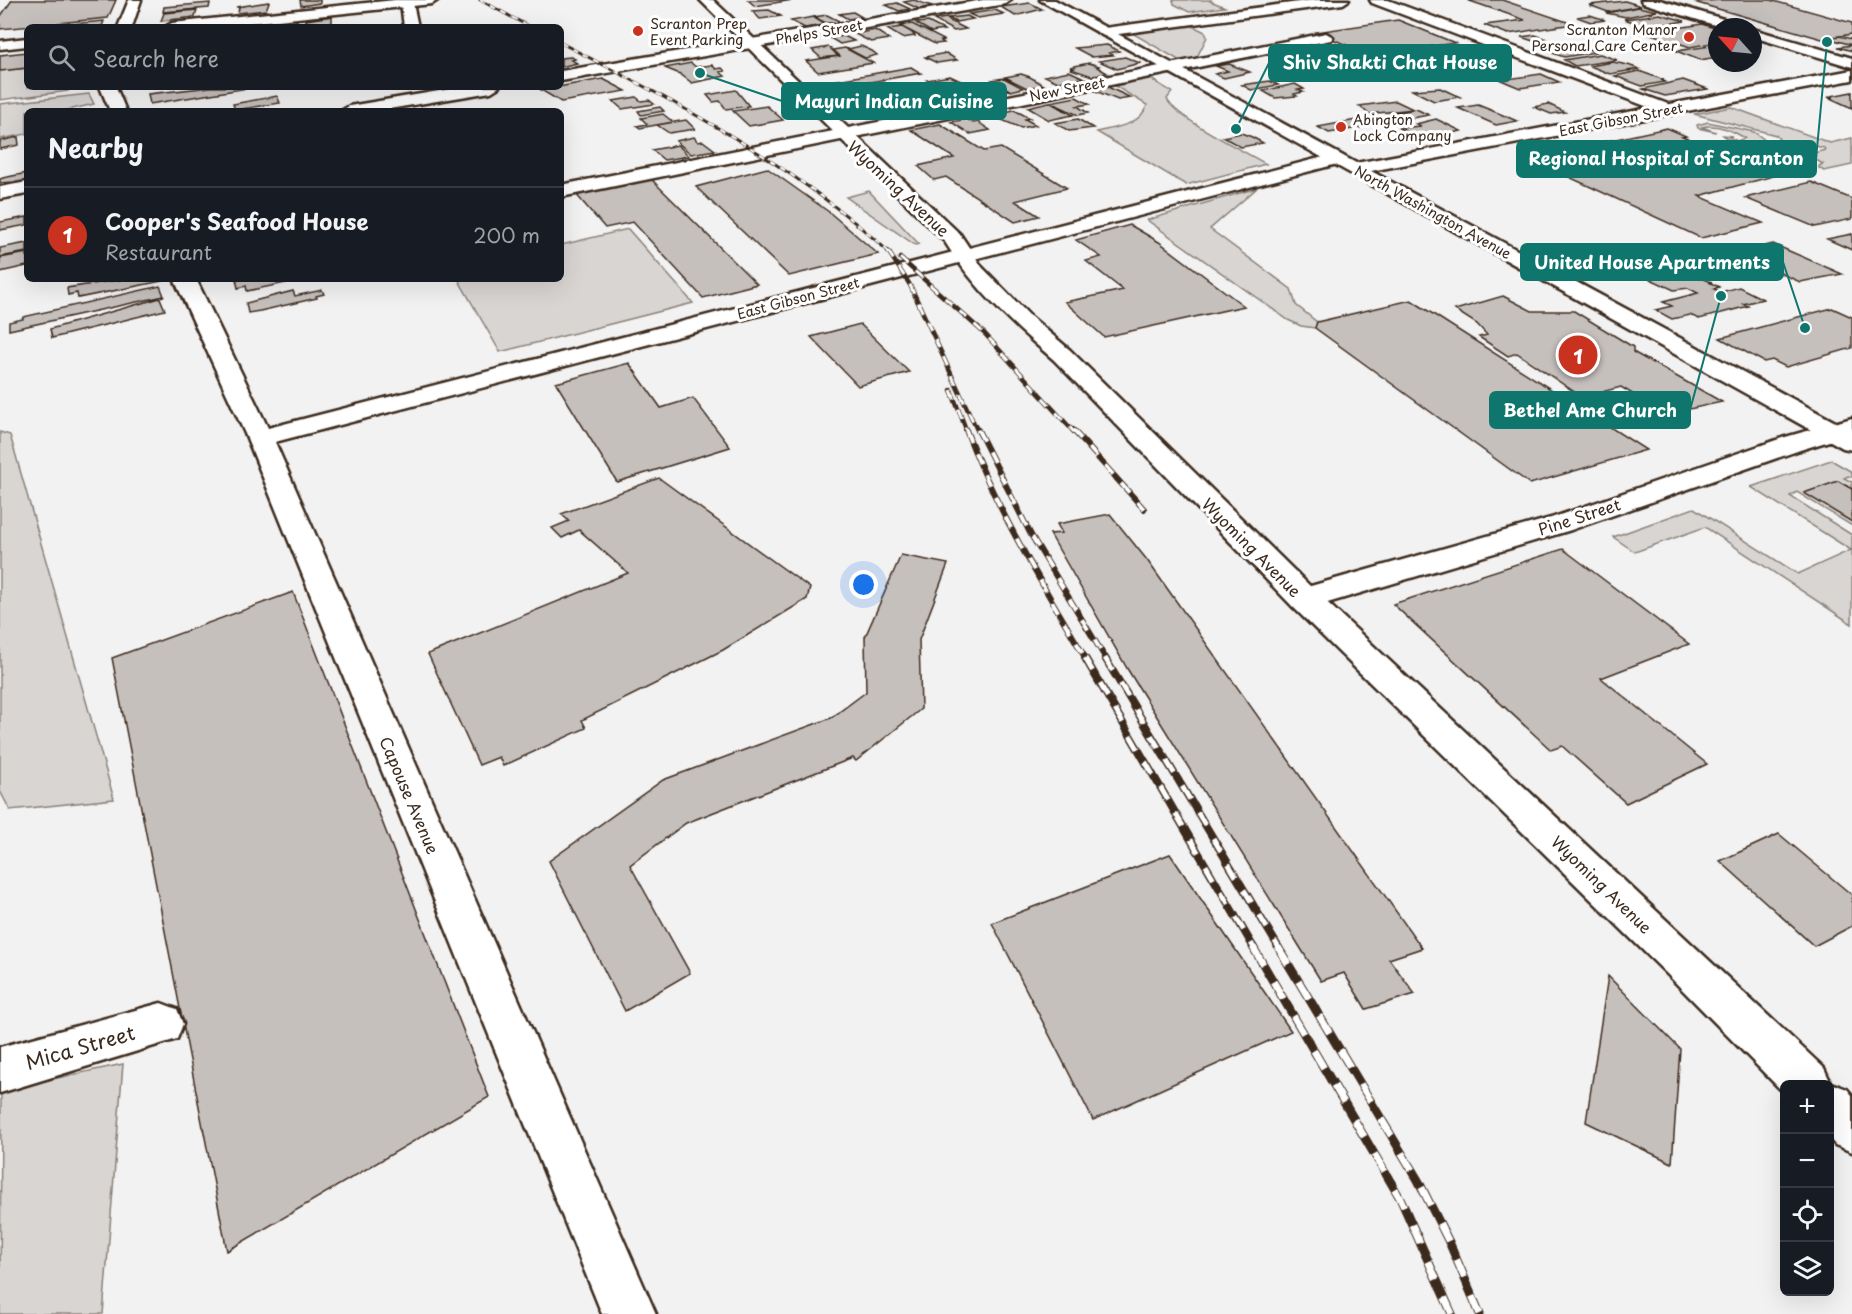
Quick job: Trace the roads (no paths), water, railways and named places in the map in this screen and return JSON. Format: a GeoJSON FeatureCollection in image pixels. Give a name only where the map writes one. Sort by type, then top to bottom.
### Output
{"type":"FeatureCollection","features":[{"type":"Feature","properties":{"kind":"street"},"geometry":{"type":"LineString","coordinates":[[126,24],[135,0]]}},
{"type":"Feature","properties":{"kind":"street"},"geometry":{"type":"LineString","coordinates":[[201,24],[432,0]]}},
{"type":"Feature","properties":{"kind":"street","name":"Wyoming Avenue"},"geometry":{"type":"LineString","coordinates":[[706,0],[843,135],[953,238],[974,271],[1022,321],[1062,355],[1304,599],[1681,959],[1804,1080]]}},
{"type":"Feature","properties":{"kind":"street","name":"Phelps Street"},"geometry":{"type":"LineString","coordinates":[[564,75],[1005,0]]}},
{"type":"Feature","properties":{"kind":"street","name":"North Washington Avenue"},"geometry":{"type":"LineString","coordinates":[[1046,0],[1344,164],[1846,433]]}},
{"type":"Feature","properties":{"kind":"street"},"geometry":{"type":"LineString","coordinates":[[1104,32],[1343,0]]}},
{"type":"Feature","properties":{"kind":"street"},"geometry":{"type":"LineString","coordinates":[[1376,0],[1670,110]]}},
{"type":"Feature","properties":{"kind":"street"},"geometry":{"type":"LineString","coordinates":[[1647,0],[1708,19]]}},
{"type":"Feature","properties":{"kind":"street"},"geometry":{"type":"LineString","coordinates":[[407,3],[410,24]]}},
{"type":"Feature","properties":{"kind":"street"},"geometry":{"type":"LineString","coordinates":[[1762,36],[1852,63]]}},
{"type":"Feature","properties":{"kind":"street","name":"New Street"},"geometry":{"type":"LineString","coordinates":[[564,190],[1326,38]]}},
{"type":"Feature","properties":{"kind":"street"},"geometry":{"type":"LineString","coordinates":[[0,45],[24,42]]}},
{"type":"Feature","properties":{"kind":"street","name":"East Gibson Street"},"geometry":{"type":"LineString","coordinates":[[260,438],[964,255],[1344,164],[1670,110],[1852,75]]}},
{"type":"Feature","properties":{"kind":"street"},"geometry":{"type":"LineString","coordinates":[[109,90],[117,108]]}},
{"type":"Feature","properties":{"kind":"street"},"geometry":{"type":"LineString","coordinates":[[367,108],[473,90]]}},
{"type":"Feature","properties":{"kind":"street"},"geometry":{"type":"LineString","coordinates":[[0,193],[24,189]]}},
{"type":"Feature","properties":{"kind":"street","name":"Capouse Avenue"},"geometry":{"type":"LineString","coordinates":[[186,282],[260,438],[629,1314]]}},
{"type":"Feature","properties":{"kind":"street","name":"Pine Street"},"geometry":{"type":"LineString","coordinates":[[1304,599],[1562,524],[1791,444],[1846,433]]}},
{"type":"Feature","properties":{"kind":"street","name":"Mica Street"},"geometry":{"type":"LineString","coordinates":[[0,1070],[161,1024]]}},
{"type":"Feature","properties":{"kind":"street"},"geometry":{"type":"LineString","coordinates":[[1834,1110],[1852,1128]]}},
{"type":"Feature","properties":{"kind":"railway"},"geometry":{"type":"LineString","coordinates":[[480,0],[524,24]]}},
{"type":"Feature","properties":{"kind":"railway"},"geometry":{"type":"LineString","coordinates":[[564,45],[691,112],[774,163],[852,220],[888,252]]}},
{"type":"Feature","properties":{"kind":"railway"},"geometry":{"type":"LineString","coordinates":[[888,252],[910,285],[978,432]]}},
{"type":"Feature","properties":{"kind":"railway"},"geometry":{"type":"LineString","coordinates":[[900,258],[985,334],[1074,432]]}},
{"type":"Feature","properties":{"kind":"railway"},"geometry":{"type":"LineString","coordinates":[[951,390],[967,432]]}},
{"type":"Feature","properties":{"kind":"railway"},"geometry":{"type":"LineString","coordinates":[[966,430],[1006,518],[1086,659]]}},
{"type":"Feature","properties":{"kind":"railway"},"geometry":{"type":"LineString","coordinates":[[978,430],[1031,535],[1106,659]]}},
{"type":"Feature","properties":{"kind":"railway"},"geometry":{"type":"LineString","coordinates":[[1073,430],[1144,509]]}},
{"type":"Feature","properties":{"kind":"railway"},"geometry":{"type":"LineString","coordinates":[[1085,658],[1254,948]]}},
{"type":"Feature","properties":{"kind":"railway"},"geometry":{"type":"LineString","coordinates":[[1105,658],[1279,948]]}},
{"type":"Feature","properties":{"kind":"railway"},"geometry":{"type":"LineString","coordinates":[[1253,947],[1400,1198],[1452,1314]]}},
{"type":"Feature","properties":{"kind":"railway"},"geometry":{"type":"LineString","coordinates":[[1278,947],[1418,1180],[1450,1244],[1480,1314]]}},
{"type":"Feature","properties":{"kind":"place","name":"Scranton Prep Event Parking"},"geometry":{"type":"Point","coordinates":[638,31]}},
{"type":"Feature","properties":{"kind":"place","name":"Scranton Manor Personal Care Center"},"geometry":{"type":"Point","coordinates":[1689,37]}},
{"type":"Feature","properties":{"kind":"place","name":"Regional Hospital of Scranton"},"geometry":{"type":"Point","coordinates":[1827,42]}},
{"type":"Feature","properties":{"kind":"place","name":"Mayuri Indian Cuisine"},"geometry":{"type":"Point","coordinates":[700,73]}},
{"type":"Feature","properties":{"kind":"place","name":"Abington Lock Company"},"geometry":{"type":"Point","coordinates":[1341,127]}},
{"type":"Feature","properties":{"kind":"place","name":"Shiv Shakti Chat House"},"geometry":{"type":"Point","coordinates":[1236,129]}},
{"type":"Feature","properties":{"kind":"place","name":"Bethel Ame Church"},"geometry":{"type":"Point","coordinates":[1721,296]}},
{"type":"Feature","properties":{"kind":"place","name":"United House Apartments"},"geometry":{"type":"Point","coordinates":[1805,328]}},
{"type":"Feature","properties":{"kind":"place","name":"Cooper's Seafood House"},"geometry":{"type":"Point","coordinates":[1578,355]}}]}
